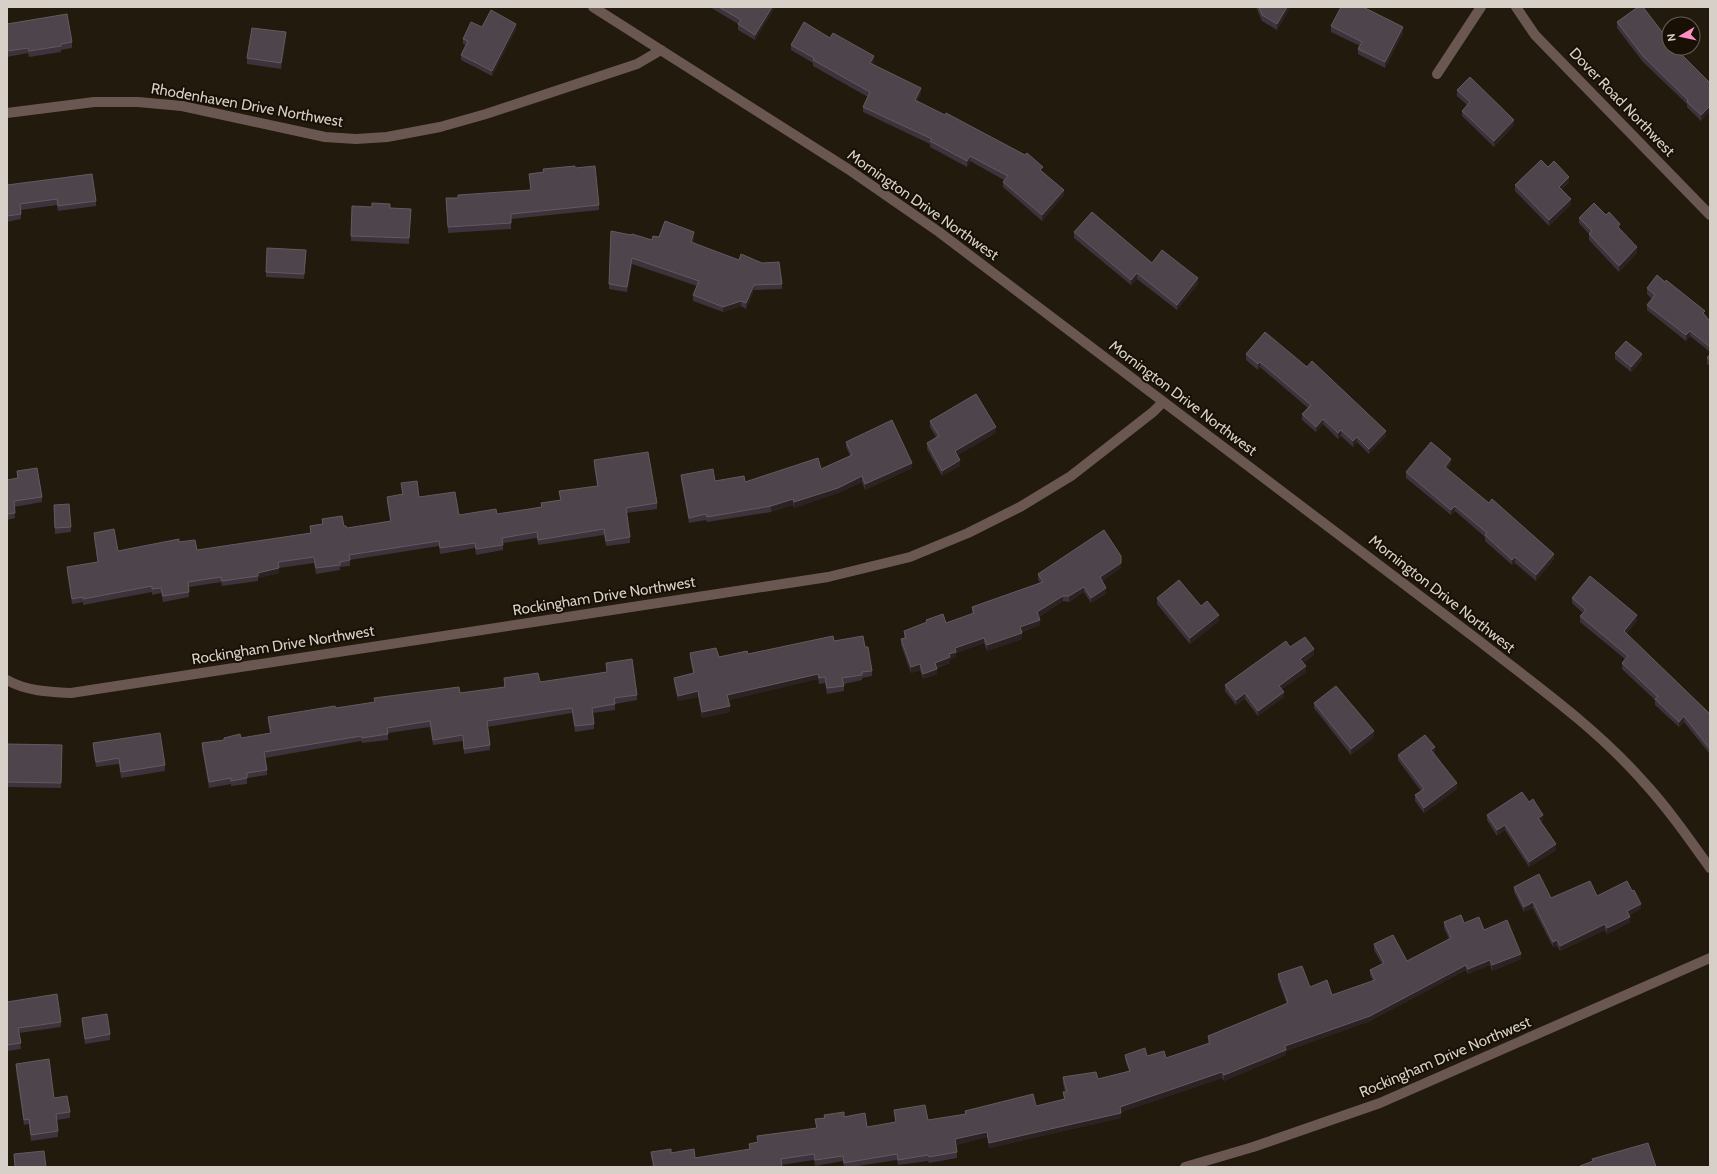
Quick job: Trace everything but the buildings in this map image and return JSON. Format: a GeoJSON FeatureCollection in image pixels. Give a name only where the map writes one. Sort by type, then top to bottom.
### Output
{"type":"FeatureCollection","features":[{"type":"Feature","properties":{"kind":"street","name":"Mornington Drive Northwest"},"geometry":{"type":"LineString","coordinates":[[593,7],[848,169],[939,232],[1316,516],[1560,704],[1593,731],[1641,778],[1678,822],[1710,868]]}},
{"type":"Feature","properties":{"kind":"street"},"geometry":{"type":"LineString","coordinates":[[1437,74],[1481,7]]}},
{"type":"Feature","properties":{"kind":"street","name":"Dover Road Northwest"},"geometry":{"type":"LineString","coordinates":[[1516,7],[1535,35],[1710,215]]}},
{"type":"Feature","properties":{"kind":"street","name":"Rhodenhaven Drive Northwest"},"geometry":{"type":"LineString","coordinates":[[7,114],[94,102],[138,102],[182,106],[325,137],[356,139],[387,137],[440,127],[486,114],[637,64],[660,50]]}},
{"type":"Feature","properties":{"kind":"street","name":"Rockingham Drive Northwest"},"geometry":{"type":"LineString","coordinates":[[7,680],[16,685],[48,692],[71,693],[828,577],[910,557],[968,533],[1020,508],[1071,476],[1153,412],[1163,402]]}},
{"type":"Feature","properties":{"kind":"street","name":"Rockingham Drive Northwest"},"geometry":{"type":"LineString","coordinates":[[1185,1167],[1254,1147],[1380,1103],[1710,958]]}}]}
